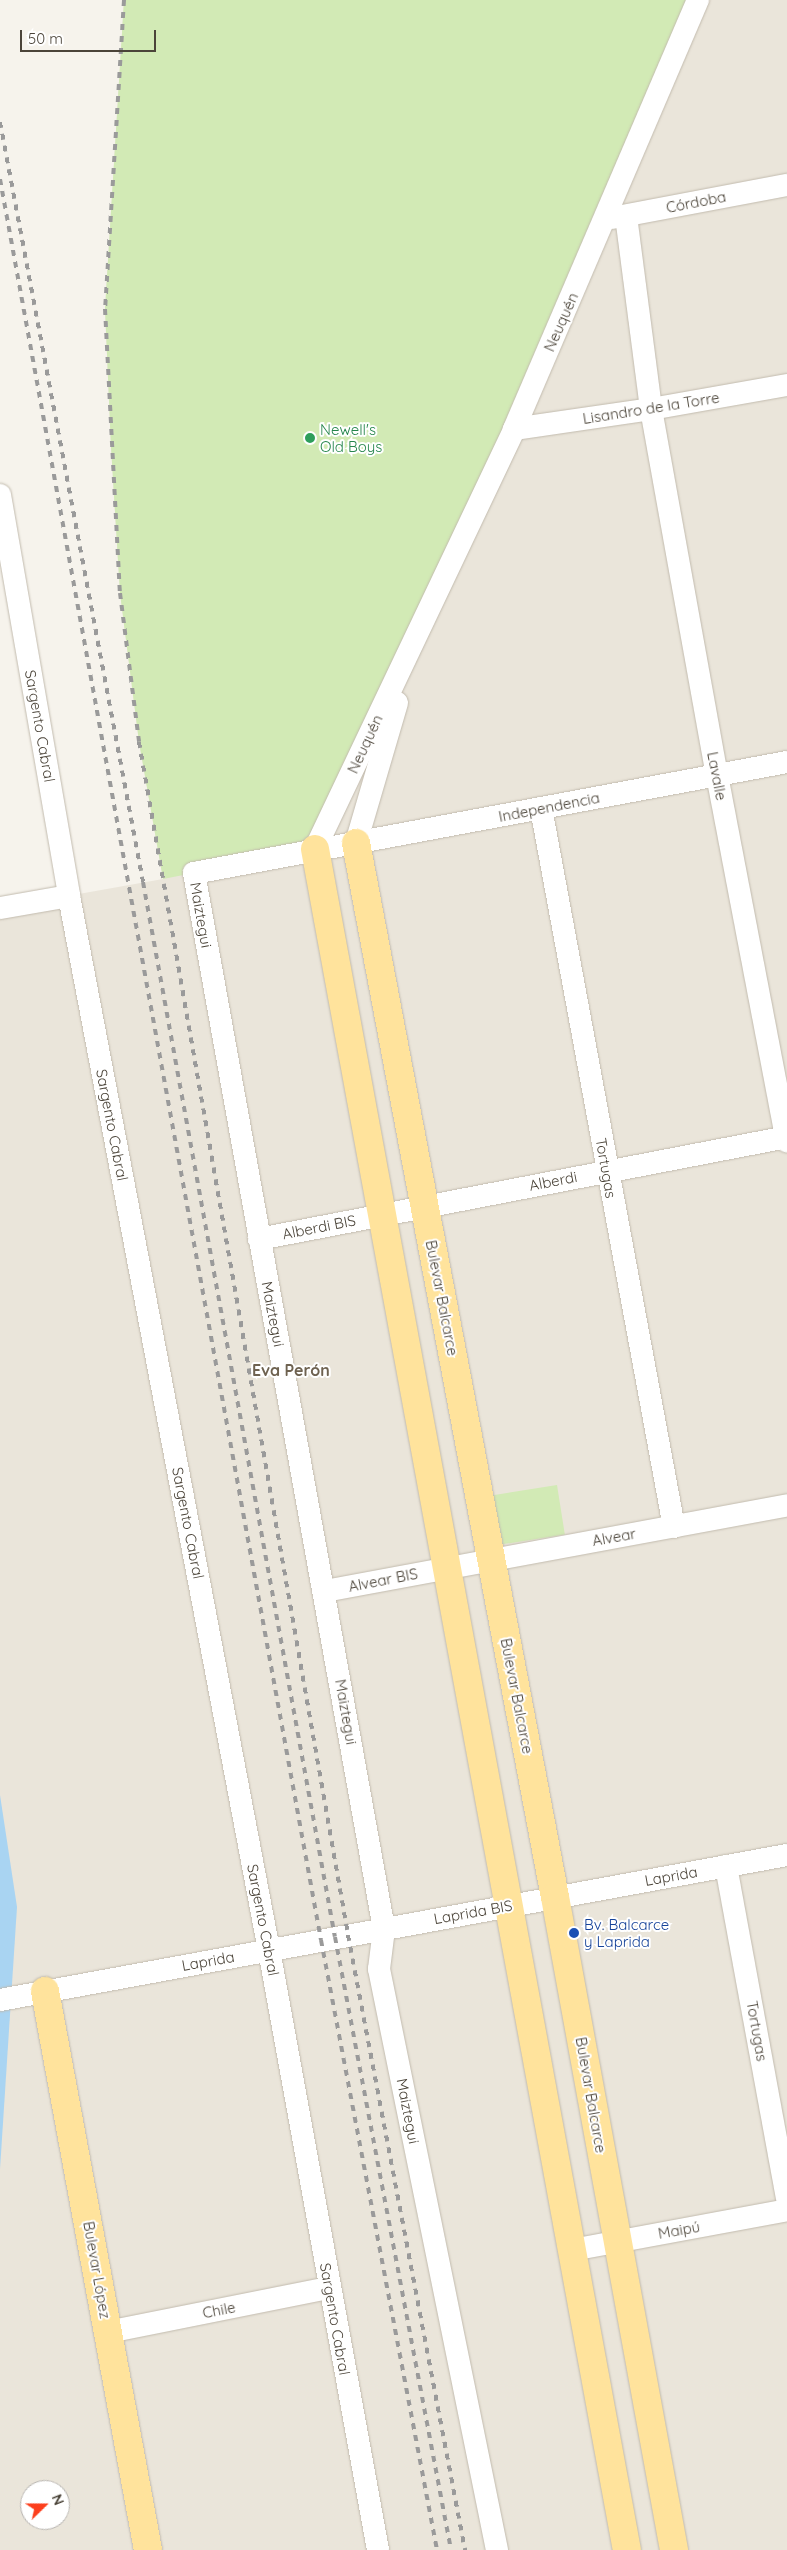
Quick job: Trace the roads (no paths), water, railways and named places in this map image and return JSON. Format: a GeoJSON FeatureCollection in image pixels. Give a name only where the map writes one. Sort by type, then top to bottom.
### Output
{"type":"FeatureCollection","features":[{"type":"Feature","properties":{"kind":"main road","name":"Bulevar Balcarce"},"geometry":{"type":"LineString","coordinates":[[356,843],[555,1898],[674,2550]]}},
{"type":"Feature","properties":{"kind":"main road"},"geometry":{"type":"LineString","coordinates":[[313,850],[444,1569],[509,1906],[627,2550]]}},
{"type":"Feature","properties":{"kind":"main road","name":"Bulevar López"},"geometry":{"type":"LineString","coordinates":[[34,1993],[108,2332],[148,2550]]}},
{"type":"Feature","properties":{"kind":"street","name":"Neuquén"},"geometry":{"type":"LineString","coordinates":[[313,850],[616,218],[698,0]]}},
{"type":"Feature","properties":{"kind":"street","name":"Córdoba"},"geometry":{"type":"LineString","coordinates":[[616,218],[787,185]]}},
{"type":"Feature","properties":{"kind":"street","name":"Lavalle"},"geometry":{"type":"LineString","coordinates":[[616,218],[717,775],[787,1138]]}},
{"type":"Feature","properties":{"kind":"street","name":"Lisandro de la Torre"},"geometry":{"type":"LineString","coordinates":[[514,429],[651,409],[787,385]]}},
{"type":"Feature","properties":{"kind":"street","name":"Sargento Cabral"},"geometry":{"type":"LineString","coordinates":[[0,495],[69,896],[269,1950],[378,2550]]}},
{"type":"Feature","properties":{"kind":"street","name":"Neuquén"},"geometry":{"type":"LineString","coordinates":[[356,843],[415,639]]}},
{"type":"Feature","properties":{"kind":"street","name":"Independencia"},"geometry":{"type":"LineString","coordinates":[[194,873],[787,762]]}},
{"type":"Feature","properties":{"kind":"street","name":"Tortugas"},"geometry":{"type":"LineString","coordinates":[[541,808],[606,1170],[674,1526]]}},
{"type":"Feature","properties":{"kind":"street","name":"Maiztegui"},"geometry":{"type":"LineString","coordinates":[[194,873],[259,1239],[388,1928],[379,1969],[497,2550]]}},
{"type":"Feature","properties":{"kind":"street"},"geometry":{"type":"LineString","coordinates":[[0,908],[69,896]]}},
{"type":"Feature","properties":{"kind":"street","name":"Alberdi"},"geometry":{"type":"LineString","coordinates":[[380,1215],[606,1170],[787,1138]]}},
{"type":"Feature","properties":{"kind":"street","name":"Alberdi BIS"},"geometry":{"type":"LineString","coordinates":[[259,1239],[380,1215]]}},
{"type":"Feature","properties":{"kind":"street","name":"Alvear"},"geometry":{"type":"LineString","coordinates":[[444,1569],[787,1505]]}},
{"type":"Feature","properties":{"kind":"street","name":"Alvear BIS"},"geometry":{"type":"LineString","coordinates":[[325,1591],[444,1569]]}},
{"type":"Feature","properties":{"kind":"street","name":"Laprida"},"geometry":{"type":"LineString","coordinates":[[555,1898],[787,1855]]}},
{"type":"Feature","properties":{"kind":"street","name":"Tortugas"},"geometry":{"type":"LineString","coordinates":[[726,1866],[787,2197]]}},
{"type":"Feature","properties":{"kind":"street","name":"Laprida BIS"},"geometry":{"type":"LineString","coordinates":[[388,1928],[555,1898]]}},
{"type":"Feature","properties":{"kind":"street","name":"Laprida"},"geometry":{"type":"LineString","coordinates":[[0,2000],[388,1928]]}},
{"type":"Feature","properties":{"kind":"street","name":"Maipú"},"geometry":{"type":"LineString","coordinates":[[572,2250],[787,2210]]}},
{"type":"Feature","properties":{"kind":"street","name":"Chile"},"geometry":{"type":"LineString","coordinates":[[108,2332],[329,2288]]}},
{"type":"Feature","properties":{"kind":"water"},"geometry":{"type":"Polygon","coordinates":[[[0,1795],[17,1907],[0,2169],[0,1795]]]}},
{"type":"Feature","properties":{"kind":"railway"},"geometry":{"type":"LineString","coordinates":[[124,0],[105,309],[120,593],[139,742],[348,1935],[465,2550]]}},
{"type":"Feature","properties":{"kind":"railway"},"geometry":{"type":"LineString","coordinates":[[0,122],[143,882],[335,1937],[451,2550]]}},
{"type":"Feature","properties":{"kind":"railway"},"geometry":{"type":"LineString","coordinates":[[0,179],[321,1940],[437,2550]]}},
{"type":"Feature","properties":{"kind":"place","name":"Newell's Old Boys"},"geometry":{"type":"Point","coordinates":[310,438]}},
{"type":"Feature","properties":{"kind":"place","name":"Bv. Balcarce y Laprida"},"geometry":{"type":"Point","coordinates":[574,1933]}},
{"type":"Feature","properties":{"kind":"district","name":"Eva Perón"},"geometry":{"type":"Point","coordinates":[291,1370]}}]}
